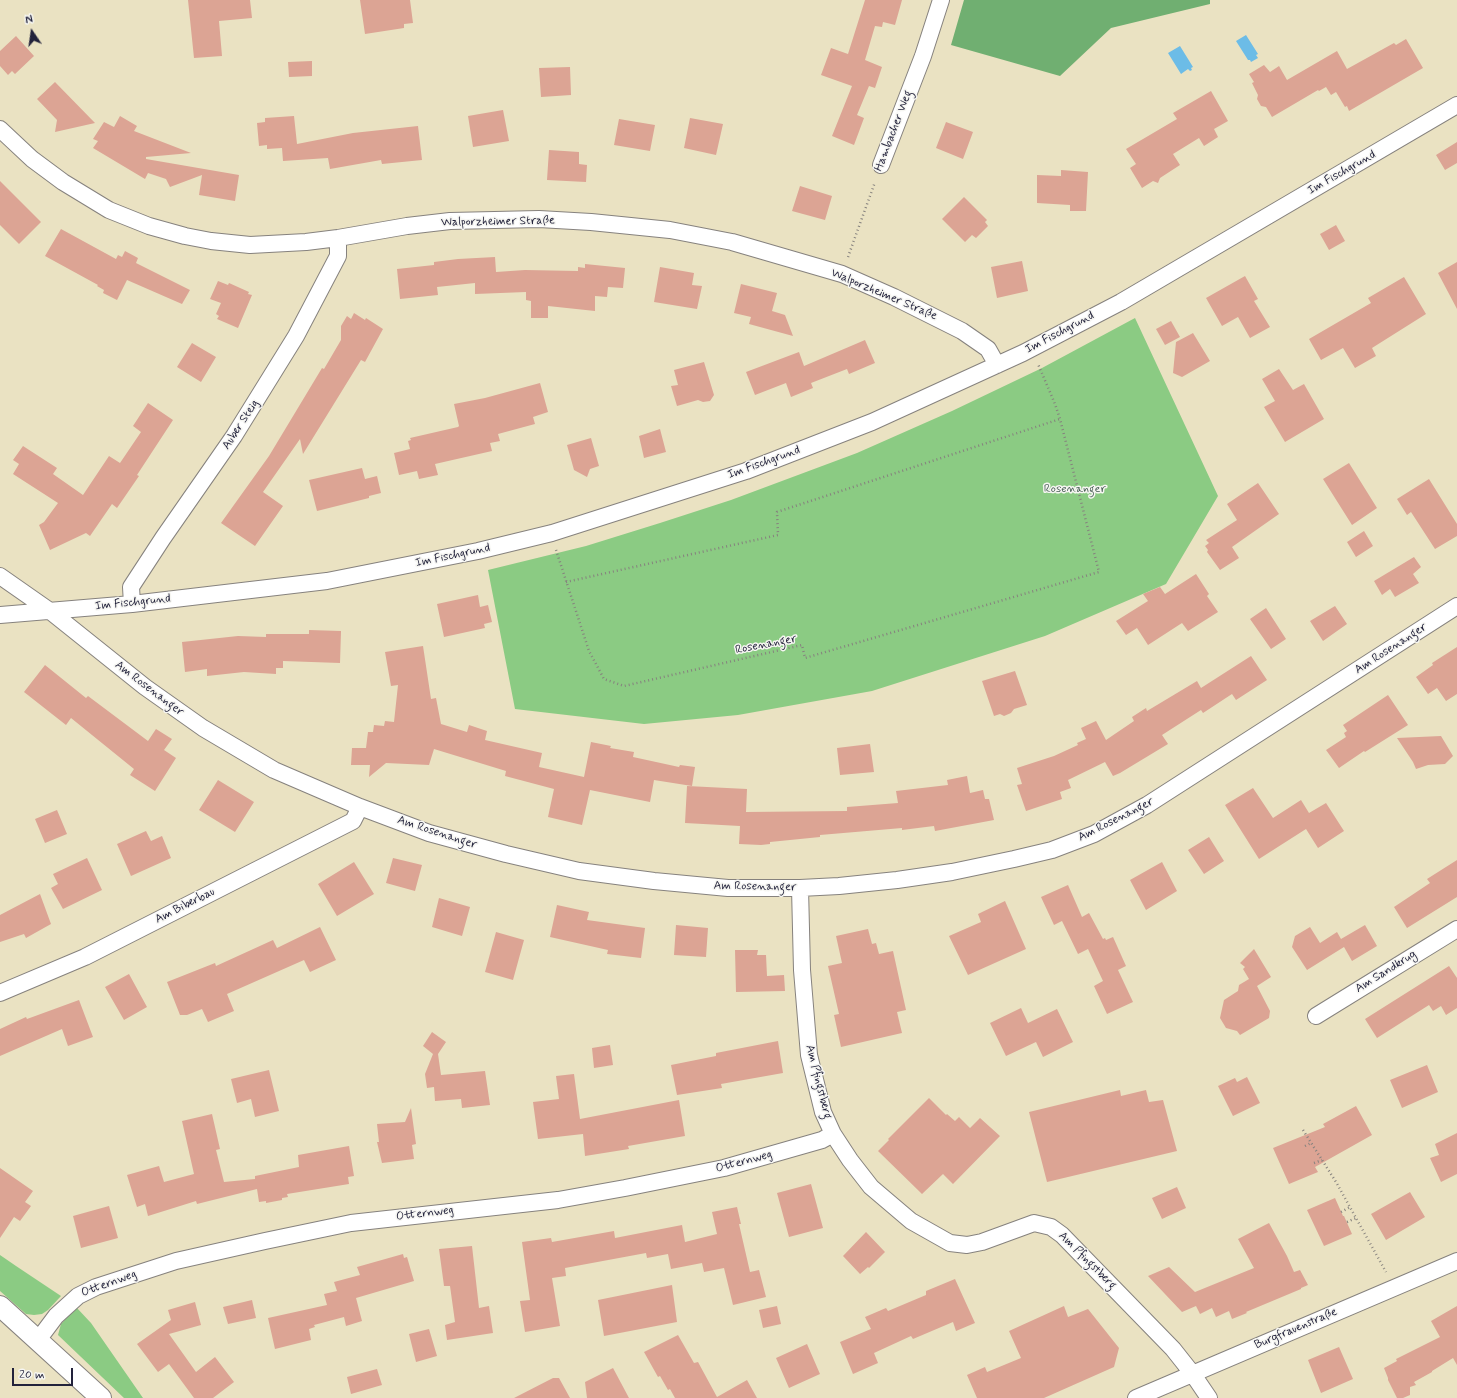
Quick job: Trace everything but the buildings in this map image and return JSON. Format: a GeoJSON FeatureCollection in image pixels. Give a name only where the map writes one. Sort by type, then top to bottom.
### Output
{"type":"FeatureCollection","features":[{"type":"Feature","properties":{"kind":"street","name":"Hambacher Weg"},"geometry":{"type":"LineString","coordinates":[[881,165],[923,56],[941,0]]}},
{"type":"Feature","properties":{"kind":"street","name":"Im Fischgrund"},"geometry":{"type":"LineString","coordinates":[[0,615],[132,604],[327,581],[478,551],[552,533],[746,471],[872,422],[1023,353],[1121,302],[1457,105]]}},
{"type":"Feature","properties":{"kind":"street","name":"Walporzheimer Straße"},"geometry":{"type":"LineString","coordinates":[[0,129],[32,160],[63,182],[110,210],[149,226],[185,236],[211,241],[250,245],[306,242],[407,226],[450,221],[539,220],[592,222],[670,230],[732,242],[842,274],[962,330],[988,349],[997,365]]}},
{"type":"Feature","properties":{"kind":"street","name":"Auber Steig"},"geometry":{"type":"LineString","coordinates":[[132,604],[131,587],[234,436],[296,336],[338,256],[338,238]]}},
{"type":"Feature","properties":{"kind":"street","name":"Am Rosenanger"},"geometry":{"type":"LineString","coordinates":[[0,576],[50,611],[145,687],[203,728],[274,770],[360,807],[429,833],[506,854],[579,871],[654,881],[728,888],[800,888],[853,885],[952,872],[1052,850],[1094,834],[1147,805],[1457,606]]}},
{"type":"Feature","properties":{"kind":"street","name":"Am Biberbau"},"geometry":{"type":"LineString","coordinates":[[0,994],[85,957],[353,821],[360,807]]}},
{"type":"Feature","properties":{"kind":"street","name":"Am Pfingstberg"},"geometry":{"type":"LineString","coordinates":[[800,888],[802,970],[809,1055],[823,1112],[833,1134],[850,1160],[871,1187],[911,1221],[950,1243],[967,1245],[982,1242],[1034,1223],[1051,1227],[1062,1235],[1173,1349],[1209,1398]]}},
{"type":"Feature","properties":{"kind":"street","name":"Am Sandkrug"},"geometry":{"type":"LineString","coordinates":[[1316,1016],[1457,929]]}},
{"type":"Feature","properties":{"kind":"street","name":"Otternweg"},"geometry":{"type":"LineString","coordinates":[[38,1340],[56,1316],[78,1296],[96,1287],[176,1261],[351,1223],[558,1200],[626,1188],[724,1168],[822,1140],[833,1134]]}},
{"type":"Feature","properties":{"kind":"street","name":"Burgfrauenstraße"},"geometry":{"type":"LineString","coordinates":[[1136,1398],[1457,1261]]}},
{"type":"Feature","properties":{"kind":"street"},"geometry":{"type":"LineString","coordinates":[[0,1306],[101,1398]]}},
{"type":"Feature","properties":{"kind":"path","name":"Hambacher Weg"},"geometry":{"type":"LineString","coordinates":[[846,261],[881,165]]}},
{"type":"Feature","properties":{"kind":"path","name":"Rosenanger"},"geometry":{"type":"LineString","coordinates":[[556,549],[589,651],[604,679],[624,686],[802,645],[805,658],[1099,572],[1060,419],[1038,364]]}},
{"type":"Feature","properties":{"kind":"path"},"geometry":{"type":"LineString","coordinates":[[566,582],[778,535],[777,512],[1060,419]]}},
{"type":"Feature","properties":{"kind":"path"},"geometry":{"type":"LineString","coordinates":[[1303,1130],[1350,1207],[1386,1271]]}},
{"type":"Feature","properties":{"kind":"path"},"geometry":{"type":"LineString","coordinates":[[1305,1146],[1311,1143]]}},
{"type":"Feature","properties":{"kind":"path"},"geometry":{"type":"LineString","coordinates":[[1314,1163],[1322,1160]]}},
{"type":"Feature","properties":{"kind":"path"},"geometry":{"type":"LineString","coordinates":[[1341,1212],[1350,1207]]}},
{"type":"Feature","properties":{"kind":"path"},"geometry":{"type":"LineString","coordinates":[[1347,1222],[1356,1218]]}},
{"type":"Feature","properties":{"kind":"green space"},"geometry":{"type":"Polygon","coordinates":[[[964,0],[1210,0],[1210,4],[1111,28],[1060,76],[951,45],[964,0]]]}},
{"type":"Feature","properties":{"kind":"green space","name":"Rosenanger"},"geometry":{"type":"Polygon","coordinates":[[[1135,318],[1218,496],[1166,584],[1045,636],[872,691],[738,715],[644,724],[515,709],[488,570],[586,546],[660,523],[731,500],[857,453],[952,411],[1042,368],[1135,318]]]}},
{"type":"Feature","properties":{"kind":"green space"},"geometry":{"type":"Polygon","coordinates":[[[0,1255],[61,1296],[48,1310],[42,1314],[26,1314],[0,1291],[0,1255]]]}},
{"type":"Feature","properties":{"kind":"green space"},"geometry":{"type":"Polygon","coordinates":[[[76,1307],[91,1323],[143,1398],[124,1398],[58,1335],[61,1324],[76,1307]]]}},
{"type":"Feature","properties":{"kind":"water"},"geometry":{"type":"Polygon","coordinates":[[[1246,35],[1258,54],[1256,55],[1258,58],[1251,62],[1248,60],[1236,41],[1246,35]]]}},
{"type":"Feature","properties":{"kind":"water"},"geometry":{"type":"Polygon","coordinates":[[[1180,46],[1193,67],[1191,68],[1192,70],[1190,71],[1188,69],[1181,74],[1168,53],[1180,46]]]}}]}
